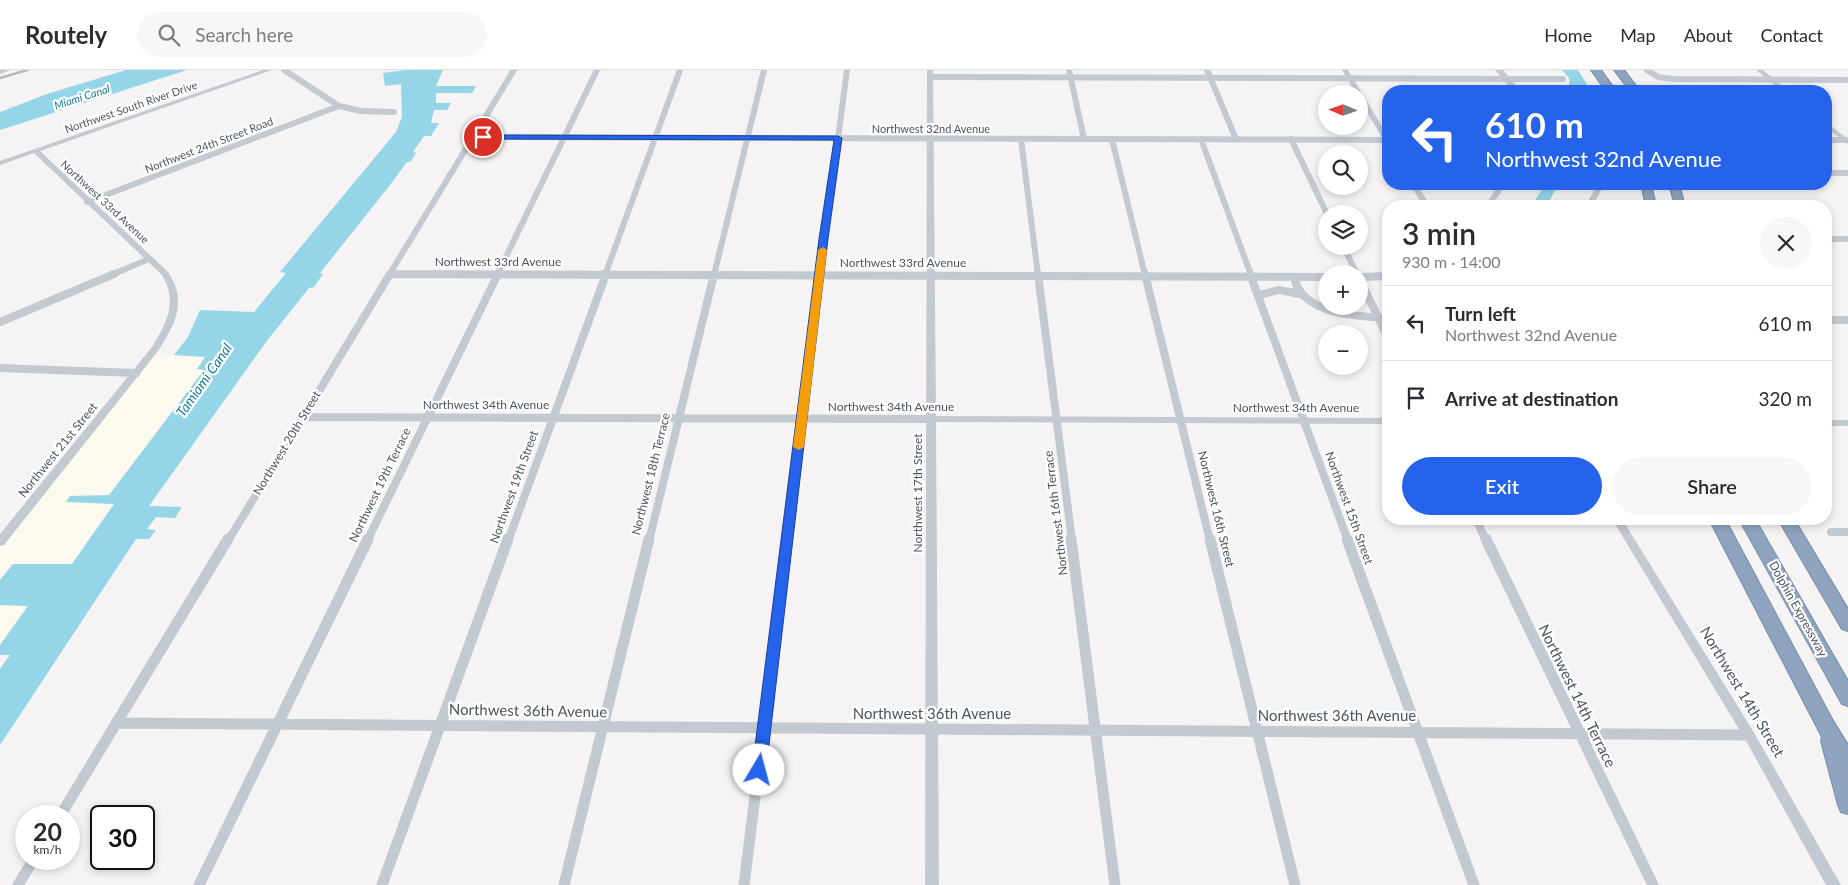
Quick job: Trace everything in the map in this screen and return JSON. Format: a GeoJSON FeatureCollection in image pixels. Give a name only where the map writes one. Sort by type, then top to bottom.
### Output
{"type":"FeatureCollection","features":[{"type":"Feature","properties":{"kind":"highway"},"geometry":{"type":"LineString","coordinates":[[1596,70],[1607,85]]}},
{"type":"Feature","properties":{"kind":"highway"},"geometry":{"type":"LineString","coordinates":[[1619,70],[1630,85]]}},
{"type":"Feature","properties":{"kind":"highway"},"geometry":{"type":"LineString","coordinates":[[1720,525],[1826,725],[1848,762]]}},
{"type":"Feature","properties":{"kind":"highway","name":"Dolphin Expressway"},"geometry":{"type":"LineString","coordinates":[[1750,525],[1848,698]]}},
{"type":"Feature","properties":{"kind":"highway"},"geometry":{"type":"LineString","coordinates":[[1790,525],[1848,624]]}},
{"type":"Feature","properties":{"kind":"highway"},"geometry":{"type":"LineString","coordinates":[[1824,584],[1848,615]]}},
{"type":"Feature","properties":{"kind":"highway"},"geometry":{"type":"LineString","coordinates":[[1826,725],[1848,805]]}},
{"type":"Feature","properties":{"kind":"main road"},"geometry":{"type":"LineString","coordinates":[[0,72],[7,70]]}},
{"type":"Feature","properties":{"kind":"street","name":"Northwest South River Drive"},"geometry":{"type":"LineString","coordinates":[[0,163],[269,70]]}},
{"type":"Feature","properties":{"kind":"street"},"geometry":{"type":"LineString","coordinates":[[284,70],[339,106],[360,111],[394,112]]}},
{"type":"Feature","properties":{"kind":"street","name":"Northwest 20th Street"},"geometry":{"type":"LineString","coordinates":[[67,805],[514,70]]}},
{"type":"Feature","properties":{"kind":"street","name":"Northwest 19th Terrace"},"geometry":{"type":"LineString","coordinates":[[199,885],[597,70]]}},
{"type":"Feature","properties":{"kind":"street","name":"Northwest 19th Street"},"geometry":{"type":"LineString","coordinates":[[382,885],[680,70]]}},
{"type":"Feature","properties":{"kind":"street","name":"Northwest 18th Terrace"},"geometry":{"type":"LineString","coordinates":[[564,885],[764,70]]}},
{"type":"Feature","properties":{"kind":"street"},"geometry":{"type":"LineString","coordinates":[[744,885],[847,70]]}},
{"type":"Feature","properties":{"kind":"street"},"geometry":{"type":"LineString","coordinates":[[1069,70],[1084,139]]}},
{"type":"Feature","properties":{"kind":"street"},"geometry":{"type":"LineString","coordinates":[[1207,70],[1236,139]]}},
{"type":"Feature","properties":{"kind":"street"},"geometry":{"type":"LineString","coordinates":[[1345,70],[1382,131]]}},
{"type":"Feature","properties":{"kind":"street"},"geometry":{"type":"LineString","coordinates":[[1499,70],[1512,85]]}},
{"type":"Feature","properties":{"kind":"street"},"geometry":{"type":"LineString","coordinates":[[1647,70],[1658,77],[1673,80],[1848,80]]}},
{"type":"Feature","properties":{"kind":"street"},"geometry":{"type":"LineString","coordinates":[[1760,70],[1778,85]]}},
{"type":"Feature","properties":{"kind":"street"},"geometry":{"type":"LineString","coordinates":[[930,74],[1071,78],[1563,79]]}},
{"type":"Feature","properties":{"kind":"street","name":"Northwest 17th Street"},"geometry":{"type":"LineString","coordinates":[[930,74],[932,885]]}},
{"type":"Feature","properties":{"kind":"street","name":"Northwest 24th Street Road"},"geometry":{"type":"LineString","coordinates":[[87,202],[339,106]]}},
{"type":"Feature","properties":{"kind":"street"},"geometry":{"type":"LineString","coordinates":[[1832,129],[1847,141]]}},
{"type":"Feature","properties":{"kind":"street","name":"Northwest 32nd Avenue"},"geometry":{"type":"LineString","coordinates":[[473,137],[1382,141]]}},
{"type":"Feature","properties":{"kind":"street","name":"Northwest 16th Terrace"},"geometry":{"type":"LineString","coordinates":[[1022,139],[1115,885]]}},
{"type":"Feature","properties":{"kind":"street","name":"Northwest 16th Street"},"geometry":{"type":"LineString","coordinates":[[1112,139],[1295,885]]}},
{"type":"Feature","properties":{"kind":"street","name":"Northwest 15th Street"},"geometry":{"type":"LineString","coordinates":[[1201,139],[1474,885]]}},
{"type":"Feature","properties":{"kind":"street"},"geometry":{"type":"LineString","coordinates":[[1291,139],[1324,205]]}},
{"type":"Feature","properties":{"kind":"street"},"geometry":{"type":"LineString","coordinates":[[1832,140],[1847,141]]}},
{"type":"Feature","properties":{"kind":"street","name":"Northwest 33rd Avenue"},"geometry":{"type":"LineString","coordinates":[[36,150],[87,202],[150,259],[171,283],[175,293],[174,307],[165,333],[136,373]]}},
{"type":"Feature","properties":{"kind":"street"},"geometry":{"type":"LineString","coordinates":[[1832,173],[1848,173]]}},
{"type":"Feature","properties":{"kind":"street"},"geometry":{"type":"LineString","coordinates":[[1832,239],[1848,239]]}},
{"type":"Feature","properties":{"kind":"street"},"geometry":{"type":"LineString","coordinates":[[0,322],[150,259]]}},
{"type":"Feature","properties":{"kind":"street","name":"Northwest 33rd Avenue"},"geometry":{"type":"LineString","coordinates":[[390,274],[1318,277]]}},
{"type":"Feature","properties":{"kind":"street"},"geometry":{"type":"LineString","coordinates":[[1368,276],[1382,276]]}},
{"type":"Feature","properties":{"kind":"street"},"geometry":{"type":"LineString","coordinates":[[1294,277],[1300,294]]}},
{"type":"Feature","properties":{"kind":"street"},"geometry":{"type":"LineString","coordinates":[[1259,295],[1270,290],[1279,289],[1300,294],[1335,310],[1382,318]]}},
{"type":"Feature","properties":{"kind":"street"},"geometry":{"type":"LineString","coordinates":[[1368,297],[1382,326]]}},
{"type":"Feature","properties":{"kind":"street"},"geometry":{"type":"LineString","coordinates":[[1832,320],[1848,320]]}},
{"type":"Feature","properties":{"kind":"street"},"geometry":{"type":"LineString","coordinates":[[0,368],[136,373]]}},
{"type":"Feature","properties":{"kind":"street","name":"Northwest 21st Street"},"geometry":{"type":"LineString","coordinates":[[0,542],[136,373]]}},
{"type":"Feature","properties":{"kind":"street","name":"Northwest 34th Avenue"},"geometry":{"type":"LineString","coordinates":[[302,417],[1382,421]]}},
{"type":"Feature","properties":{"kind":"street"},"geometry":{"type":"LineString","coordinates":[[1832,423],[1848,423]]}},
{"type":"Feature","properties":{"kind":"street","name":"Northwest 14th Terrace"},"geometry":{"type":"LineString","coordinates":[[1479,525],[1653,885]]}},
{"type":"Feature","properties":{"kind":"street","name":"Northwest 14th Street"},"geometry":{"type":"LineString","coordinates":[[1621,525],[1749,735],[1834,885]]}},
{"type":"Feature","properties":{"kind":"street"},"geometry":{"type":"LineString","coordinates":[[1830,532],[1848,532]]}},
{"type":"Feature","properties":{"kind":"street","name":"Northwest 36th Avenue"},"geometry":{"type":"LineString","coordinates":[[116,724],[1749,735]]}},
{"type":"Feature","properties":{"kind":"street"},"geometry":{"type":"LineString","coordinates":[[18,885],[27,870]]}},
{"type":"Feature","properties":{"kind":"shaded area"},"geometry":{"type":"Polygon","coordinates":[[[146,355],[206,357],[198,369],[204,369],[109,495],[70,496],[66,501],[114,503],[72,564],[13,564],[0,580],[0,537],[146,355]]]}},
{"type":"Feature","properties":{"kind":"shaded area"},"geometry":{"type":"Polygon","coordinates":[[[0,605],[28,606],[0,645],[0,605]]]}},
{"type":"Feature","properties":{"kind":"water","name":"Miami Canal"},"geometry":{"type":"Polygon","coordinates":[[[126,70],[187,70],[0,130],[0,112],[47,94],[126,70]]]}},
{"type":"Feature","properties":{"kind":"water","name":"Tamiami Canal"},"geometry":{"type":"Polygon","coordinates":[[[405,70],[443,70],[436,86],[476,86],[472,93],[436,93],[436,103],[451,103],[447,110],[434,110],[431,123],[439,123],[431,136],[424,136],[413,152],[416,153],[411,161],[406,163],[320,273],[323,274],[314,287],[309,288],[266,342],[149,506],[182,507],[175,518],[156,517],[147,529],[156,530],[149,539],[136,539],[0,745],[0,669],[10,655],[0,655],[0,645],[28,606],[0,605],[0,580],[13,564],[72,564],[114,504],[66,502],[70,496],[109,495],[204,370],[197,369],[205,357],[174,355],[188,337],[200,310],[254,312],[286,273],[280,272],[396,132],[402,117],[401,84],[385,86],[383,73],[405,70]]]}},
{"type":"Feature","properties":{"kind":"water"},"geometry":{"type":"Polygon","coordinates":[[[1562,70],[1578,70],[1587,85],[1570,85],[1569,78],[1562,70]]]}},
{"type":"Feature","properties":{"kind":"water"},"geometry":{"type":"Polygon","coordinates":[[[1542,190],[1555,190],[1550,200],[1535,200],[1542,190]]]}},
{"type":"Feature","properties":{"kind":"railway"},"geometry":{"type":"LineString","coordinates":[[0,78],[27,70]]}},
{"type":"Feature","properties":{"kind":"slow traffic"},"geometry":{"type":"LineString","coordinates":[[799,447],[823,250]]}},
{"type":"Feature","properties":{"kind":"route"},"geometry":{"type":"LineString","coordinates":[[483,137],[838,138],[759,770]]}}]}
